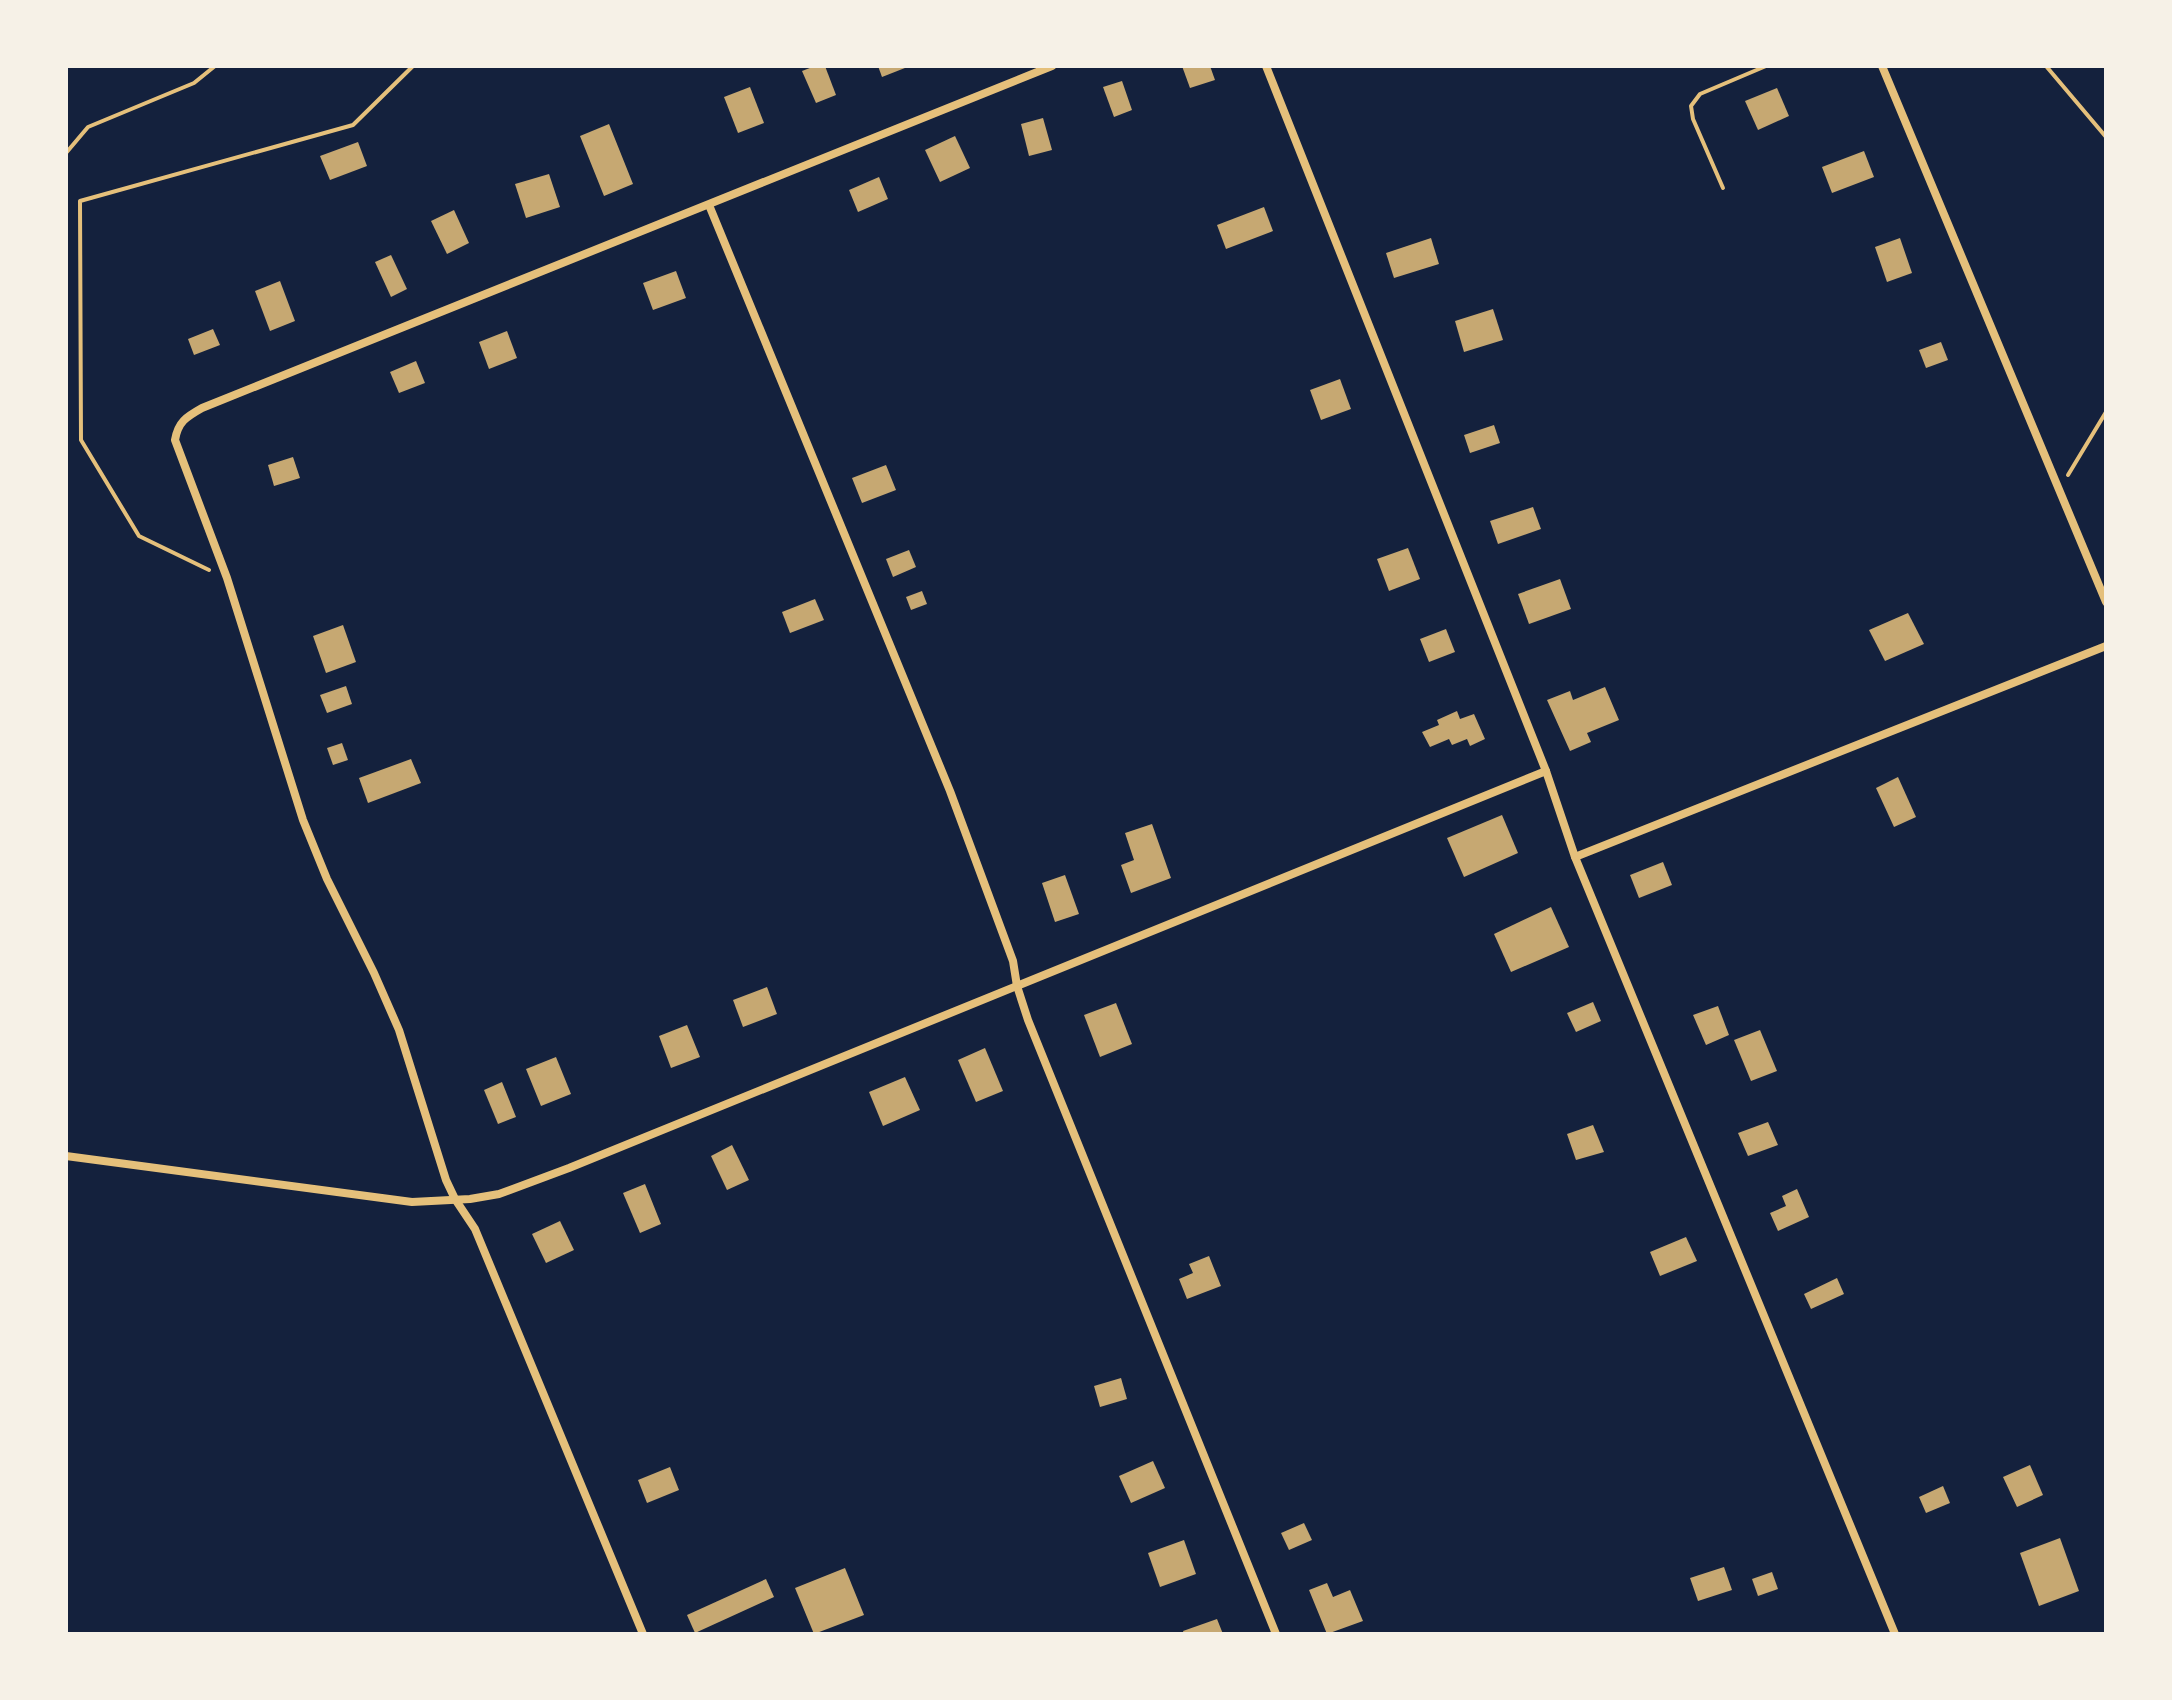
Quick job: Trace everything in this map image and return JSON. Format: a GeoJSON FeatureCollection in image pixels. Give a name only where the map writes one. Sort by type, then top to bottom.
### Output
{"type":"FeatureCollection","features":[{"type":"Feature","properties":{"kind":"street"},"geometry":{"type":"LineString","coordinates":[[643,1634],[475,1229],[446,1180],[399,1030],[327,879],[303,820],[227,578],[175,440],[177,429],[182,420],[202,408],[1052,66]]}},
{"type":"Feature","properties":{"kind":"street"},"geometry":{"type":"LineString","coordinates":[[1266,66],[1546,771],[1575,857],[1895,1634]]}},
{"type":"Feature","properties":{"kind":"street"},"geometry":{"type":"LineString","coordinates":[[1882,66],[2106,602]]}},
{"type":"Feature","properties":{"kind":"street"},"geometry":{"type":"LineString","coordinates":[[709,205],[950,791],[1013,961],[1028,1020],[1276,1634]]}},
{"type":"Feature","properties":{"kind":"street"},"geometry":{"type":"LineString","coordinates":[[1575,857],[2106,646]]}},
{"type":"Feature","properties":{"kind":"street"},"geometry":{"type":"LineString","coordinates":[[66,1156],[412,1202],[499,1194],[1546,771]]}},
{"type":"Feature","properties":{"kind":"lane"},"geometry":{"type":"LineString","coordinates":[[1723,188],[1693,119],[1691,106],[1700,94],[1766,66]]}},
{"type":"Feature","properties":{"kind":"path"},"geometry":{"type":"LineString","coordinates":[[66,153],[88,127],[194,83],[215,66]]}},
{"type":"Feature","properties":{"kind":"path"},"geometry":{"type":"LineString","coordinates":[[227,578],[139,536],[81,440],[80,201],[353,125],[413,66]]}},
{"type":"Feature","properties":{"kind":"path"},"geometry":{"type":"LineString","coordinates":[[2046,66],[2106,137]]}},
{"type":"Feature","properties":{"kind":"path"},"geometry":{"type":"LineString","coordinates":[[2060,496],[2069,473],[2106,412]]}},
{"type":"Feature","properties":{"kind":"building"},"geometry":{"type":"Polygon","coordinates":[[[825,66],[836,95],[816,103],[802,71],[825,66]]]}},
{"type":"Feature","properties":{"kind":"building"},"geometry":{"type":"Polygon","coordinates":[[[878,66],[910,66],[882,77],[878,66]]]}},
{"type":"Feature","properties":{"kind":"building"},"geometry":{"type":"Polygon","coordinates":[[[1182,66],[1210,66],[1215,80],[1190,88],[1182,66]]]}},
{"type":"Feature","properties":{"kind":"building"},"geometry":{"type":"Polygon","coordinates":[[[1122,81],[1132,110],[1114,117],[1103,87],[1122,81]]]}},
{"type":"Feature","properties":{"kind":"building"},"geometry":{"type":"Polygon","coordinates":[[[750,87],[764,123],[738,133],[724,97],[750,87]]]}},
{"type":"Feature","properties":{"kind":"building"},"geometry":{"type":"Polygon","coordinates":[[[1777,88],[1789,116],[1758,130],[1745,101],[1777,88]]]}},
{"type":"Feature","properties":{"kind":"building"},"geometry":{"type":"Polygon","coordinates":[[[1043,118],[1052,150],[1029,156],[1021,124],[1043,118]]]}},
{"type":"Feature","properties":{"kind":"building"},"geometry":{"type":"Polygon","coordinates":[[[609,124],[633,184],[604,196],[580,136],[609,124]]]}},
{"type":"Feature","properties":{"kind":"building"},"geometry":{"type":"Polygon","coordinates":[[[955,136],[970,168],[940,182],[925,150],[955,136]]]}},
{"type":"Feature","properties":{"kind":"building"},"geometry":{"type":"Polygon","coordinates":[[[358,142],[367,166],[330,180],[320,156],[358,142]]]}},
{"type":"Feature","properties":{"kind":"building"},"geometry":{"type":"Polygon","coordinates":[[[1864,151],[1874,177],[1832,193],[1822,167],[1864,151]]]}},
{"type":"Feature","properties":{"kind":"building"},"geometry":{"type":"Polygon","coordinates":[[[549,174],[560,207],[526,218],[515,184],[549,174]]]}},
{"type":"Feature","properties":{"kind":"building"},"geometry":{"type":"Polygon","coordinates":[[[879,177],[888,199],[858,212],[849,190],[879,177]]]}},
{"type":"Feature","properties":{"kind":"building"},"geometry":{"type":"Polygon","coordinates":[[[1264,207],[1273,231],[1226,249],[1217,225],[1264,207]]]}},
{"type":"Feature","properties":{"kind":"building"},"geometry":{"type":"Polygon","coordinates":[[[454,210],[469,243],[447,254],[431,221],[454,210]]]}},
{"type":"Feature","properties":{"kind":"building"},"geometry":{"type":"Polygon","coordinates":[[[1431,238],[1439,264],[1394,278],[1386,253],[1431,238]]]}},
{"type":"Feature","properties":{"kind":"building"},"geometry":{"type":"Polygon","coordinates":[[[1900,238],[1912,273],[1887,282],[1875,247],[1900,238]]]}},
{"type":"Feature","properties":{"kind":"building"},"geometry":{"type":"Polygon","coordinates":[[[391,255],[407,289],[391,297],[375,262],[391,255]]]}},
{"type":"Feature","properties":{"kind":"building"},"geometry":{"type":"Polygon","coordinates":[[[676,271],[686,298],[653,310],[643,283],[676,271]]]}},
{"type":"Feature","properties":{"kind":"building"},"geometry":{"type":"Polygon","coordinates":[[[280,281],[295,321],[270,331],[255,291],[280,281]]]}},
{"type":"Feature","properties":{"kind":"building"},"geometry":{"type":"Polygon","coordinates":[[[1493,309],[1503,340],[1464,352],[1455,321],[1493,309]]]}},
{"type":"Feature","properties":{"kind":"building"},"geometry":{"type":"Polygon","coordinates":[[[213,329],[220,345],[194,355],[188,339],[213,329]]]}},
{"type":"Feature","properties":{"kind":"building"},"geometry":{"type":"Polygon","coordinates":[[[507,331],[517,358],[489,369],[479,342],[507,331]]]}},
{"type":"Feature","properties":{"kind":"building"},"geometry":{"type":"Polygon","coordinates":[[[1941,342],[1948,360],[1926,368],[1919,350],[1941,342]]]}},
{"type":"Feature","properties":{"kind":"building"},"geometry":{"type":"Polygon","coordinates":[[[416,361],[425,383],[399,393],[390,372],[416,361]]]}},
{"type":"Feature","properties":{"kind":"building"},"geometry":{"type":"Polygon","coordinates":[[[1340,379],[1351,409],[1321,420],[1310,390],[1340,379]]]}},
{"type":"Feature","properties":{"kind":"building"},"geometry":{"type":"Polygon","coordinates":[[[1494,425],[1500,443],[1470,453],[1464,435],[1494,425]]]}},
{"type":"Feature","properties":{"kind":"building"},"geometry":{"type":"Polygon","coordinates":[[[293,457],[300,478],[274,486],[268,465],[293,457]]]}},
{"type":"Feature","properties":{"kind":"building"},"geometry":{"type":"Polygon","coordinates":[[[886,465],[896,490],[862,503],[852,478],[886,465]]]}},
{"type":"Feature","properties":{"kind":"building"},"geometry":{"type":"Polygon","coordinates":[[[1533,507],[1541,529],[1498,544],[1490,521],[1533,507]]]}},
{"type":"Feature","properties":{"kind":"building"},"geometry":{"type":"Polygon","coordinates":[[[1408,548],[1420,579],[1389,591],[1377,559],[1408,548]]]}},
{"type":"Feature","properties":{"kind":"building"},"geometry":{"type":"Polygon","coordinates":[[[909,550],[916,567],[893,577],[886,559],[909,550]]]}},
{"type":"Feature","properties":{"kind":"building"},"geometry":{"type":"Polygon","coordinates":[[[1560,579],[1571,609],[1529,624],[1518,594],[1560,579]]]}},
{"type":"Feature","properties":{"kind":"building"},"geometry":{"type":"Polygon","coordinates":[[[922,591],[927,604],[911,610],[906,597],[922,591]]]}},
{"type":"Feature","properties":{"kind":"building"},"geometry":{"type":"Polygon","coordinates":[[[815,599],[824,620],[790,633],[782,612],[815,599]]]}},
{"type":"Feature","properties":{"kind":"building"},"geometry":{"type":"Polygon","coordinates":[[[1908,613],[1924,644],[1885,661],[1869,630],[1908,613]]]}},
{"type":"Feature","properties":{"kind":"building"},"geometry":{"type":"Polygon","coordinates":[[[343,625],[356,662],[326,673],[313,636],[343,625]]]}},
{"type":"Feature","properties":{"kind":"building"},"geometry":{"type":"Polygon","coordinates":[[[1446,629],[1455,652],[1429,662],[1420,639],[1446,629]]]}},
{"type":"Feature","properties":{"kind":"building"},"geometry":{"type":"Polygon","coordinates":[[[346,686],[352,704],[327,713],[320,695],[346,686]]]}},
{"type":"Feature","properties":{"kind":"building"},"geometry":{"type":"Polygon","coordinates":[[[1605,687],[1619,720],[1587,733],[1591,742],[1570,751],[1547,700],[1570,691],[1573,700],[1605,687]]]}},
{"type":"Feature","properties":{"kind":"building"},"geometry":{"type":"Polygon","coordinates":[[[1457,711],[1460,719],[1474,714],[1485,739],[1470,746],[1467,739],[1452,745],[1449,739],[1430,747],[1422,732],[1439,725],[1437,720],[1457,711]]]}},
{"type":"Feature","properties":{"kind":"building"},"geometry":{"type":"Polygon","coordinates":[[[342,743],[348,760],[333,765],[327,748],[342,743]]]}},
{"type":"Feature","properties":{"kind":"building"},"geometry":{"type":"Polygon","coordinates":[[[411,759],[421,783],[368,803],[359,778],[411,759]]]}},
{"type":"Feature","properties":{"kind":"building"},"geometry":{"type":"Polygon","coordinates":[[[1898,777],[1916,817],[1894,827],[1876,788],[1898,777]]]}},
{"type":"Feature","properties":{"kind":"building"},"geometry":{"type":"Polygon","coordinates":[[[1502,815],[1518,853],[1464,877],[1447,838],[1502,815]]]}},
{"type":"Feature","properties":{"kind":"building"},"geometry":{"type":"Polygon","coordinates":[[[1152,824],[1171,878],[1131,893],[1121,865],[1134,860],[1125,833],[1152,824]]]}},
{"type":"Feature","properties":{"kind":"building"},"geometry":{"type":"Polygon","coordinates":[[[1663,862],[1672,885],[1639,898],[1630,875],[1663,862]]]}},
{"type":"Feature","properties":{"kind":"building"},"geometry":{"type":"Polygon","coordinates":[[[1065,875],[1079,914],[1055,922],[1042,883],[1065,875]]]}},
{"type":"Feature","properties":{"kind":"building"},"geometry":{"type":"Polygon","coordinates":[[[1551,907],[1569,947],[1511,972],[1494,934],[1551,907]]]}},
{"type":"Feature","properties":{"kind":"building"},"geometry":{"type":"Polygon","coordinates":[[[767,987],[777,1014],[743,1027],[733,1000],[767,987]]]}},
{"type":"Feature","properties":{"kind":"building"},"geometry":{"type":"Polygon","coordinates":[[[1593,1002],[1601,1021],[1576,1032],[1567,1013],[1593,1002]]]}},
{"type":"Feature","properties":{"kind":"building"},"geometry":{"type":"Polygon","coordinates":[[[1116,1003],[1132,1044],[1100,1057],[1084,1015],[1116,1003]]]}},
{"type":"Feature","properties":{"kind":"building"},"geometry":{"type":"Polygon","coordinates":[[[1718,1006],[1729,1035],[1706,1045],[1693,1015],[1718,1006]]]}},
{"type":"Feature","properties":{"kind":"building"},"geometry":{"type":"Polygon","coordinates":[[[687,1025],[700,1057],[671,1068],[659,1036],[687,1025]]]}},
{"type":"Feature","properties":{"kind":"building"},"geometry":{"type":"Polygon","coordinates":[[[1760,1030],[1777,1071],[1751,1081],[1734,1040],[1760,1030]]]}},
{"type":"Feature","properties":{"kind":"building"},"geometry":{"type":"Polygon","coordinates":[[[985,1048],[1003,1091],[976,1102],[958,1060],[985,1048]]]}},
{"type":"Feature","properties":{"kind":"building"},"geometry":{"type":"Polygon","coordinates":[[[556,1057],[571,1094],[541,1106],[526,1069],[556,1057]]]}},
{"type":"Feature","properties":{"kind":"building"},"geometry":{"type":"Polygon","coordinates":[[[905,1077],[920,1110],[883,1126],[869,1092],[905,1077]]]}},
{"type":"Feature","properties":{"kind":"building"},"geometry":{"type":"Polygon","coordinates":[[[502,1082],[516,1117],[498,1124],[484,1090],[502,1082]]]}},
{"type":"Feature","properties":{"kind":"building"},"geometry":{"type":"Polygon","coordinates":[[[1768,1122],[1778,1145],[1748,1156],[1738,1133],[1768,1122]]]}},
{"type":"Feature","properties":{"kind":"building"},"geometry":{"type":"Polygon","coordinates":[[[1593,1125],[1604,1152],[1576,1160],[1567,1134],[1593,1125]]]}},
{"type":"Feature","properties":{"kind":"building"},"geometry":{"type":"Polygon","coordinates":[[[732,1145],[749,1180],[727,1190],[711,1156],[732,1145]]]}},
{"type":"Feature","properties":{"kind":"building"},"geometry":{"type":"Polygon","coordinates":[[[645,1184],[661,1224],[640,1233],[623,1193],[645,1184]]]}},
{"type":"Feature","properties":{"kind":"building"},"geometry":{"type":"Polygon","coordinates":[[[1797,1189],[1809,1217],[1778,1231],[1770,1213],[1786,1206],[1782,1196],[1797,1189]]]}},
{"type":"Feature","properties":{"kind":"building"},"geometry":{"type":"Polygon","coordinates":[[[560,1221],[574,1250],[546,1263],[532,1234],[560,1221]]]}},
{"type":"Feature","properties":{"kind":"building"},"geometry":{"type":"Polygon","coordinates":[[[1686,1237],[1697,1261],[1660,1276],[1650,1252],[1686,1237]]]}},
{"type":"Feature","properties":{"kind":"building"},"geometry":{"type":"Polygon","coordinates":[[[1209,1256],[1221,1286],[1187,1299],[1179,1279],[1193,1273],[1189,1264],[1209,1256]]]}},
{"type":"Feature","properties":{"kind":"building"},"geometry":{"type":"Polygon","coordinates":[[[1837,1278],[1844,1294],[1811,1309],[1804,1294],[1837,1278]]]}},
{"type":"Feature","properties":{"kind":"building"},"geometry":{"type":"Polygon","coordinates":[[[1121,1378],[1127,1399],[1100,1407],[1094,1386],[1121,1378]]]}},
{"type":"Feature","properties":{"kind":"building"},"geometry":{"type":"Polygon","coordinates":[[[1153,1461],[1165,1488],[1131,1503],[1119,1476],[1153,1461]]]}},
{"type":"Feature","properties":{"kind":"building"},"geometry":{"type":"Polygon","coordinates":[[[2030,1465],[2043,1495],[2017,1507],[2003,1477],[2030,1465]]]}},
{"type":"Feature","properties":{"kind":"building"},"geometry":{"type":"Polygon","coordinates":[[[670,1467],[679,1490],[647,1503],[638,1480],[670,1467]]]}},
{"type":"Feature","properties":{"kind":"building"},"geometry":{"type":"Polygon","coordinates":[[[1943,1486],[1950,1503],[1926,1513],[1919,1497],[1943,1486]]]}},
{"type":"Feature","properties":{"kind":"building"},"geometry":{"type":"Polygon","coordinates":[[[1304,1523],[1312,1540],[1289,1550],[1281,1533],[1304,1523]]]}},
{"type":"Feature","properties":{"kind":"building"},"geometry":{"type":"Polygon","coordinates":[[[2060,1538],[2079,1591],[2039,1606],[2020,1553],[2060,1538]]]}},
{"type":"Feature","properties":{"kind":"building"},"geometry":{"type":"Polygon","coordinates":[[[1184,1540],[1196,1574],[1160,1587],[1148,1553],[1184,1540]]]}},
{"type":"Feature","properties":{"kind":"building"},"geometry":{"type":"Polygon","coordinates":[[[1724,1567],[1732,1590],[1698,1601],[1690,1578],[1724,1567]]]}},
{"type":"Feature","properties":{"kind":"building"},"geometry":{"type":"Polygon","coordinates":[[[845,1568],[864,1615],[814,1634],[795,1588],[845,1568]]]}},
{"type":"Feature","properties":{"kind":"building"},"geometry":{"type":"Polygon","coordinates":[[[1772,1572],[1778,1589],[1758,1596],[1752,1579],[1772,1572]]]}},
{"type":"Feature","properties":{"kind":"building"},"geometry":{"type":"Polygon","coordinates":[[[766,1579],[774,1597],[695,1633],[687,1615],[766,1579]]]}},
{"type":"Feature","properties":{"kind":"building"},"geometry":{"type":"Polygon","coordinates":[[[1327,1583],[1333,1597],[1350,1590],[1363,1621],[1327,1634],[1309,1590],[1327,1583]]]}},
{"type":"Feature","properties":{"kind":"building"},"geometry":{"type":"Polygon","coordinates":[[[1217,1619],[1223,1634],[1184,1634],[1183,1631],[1217,1619]]]}}]}
